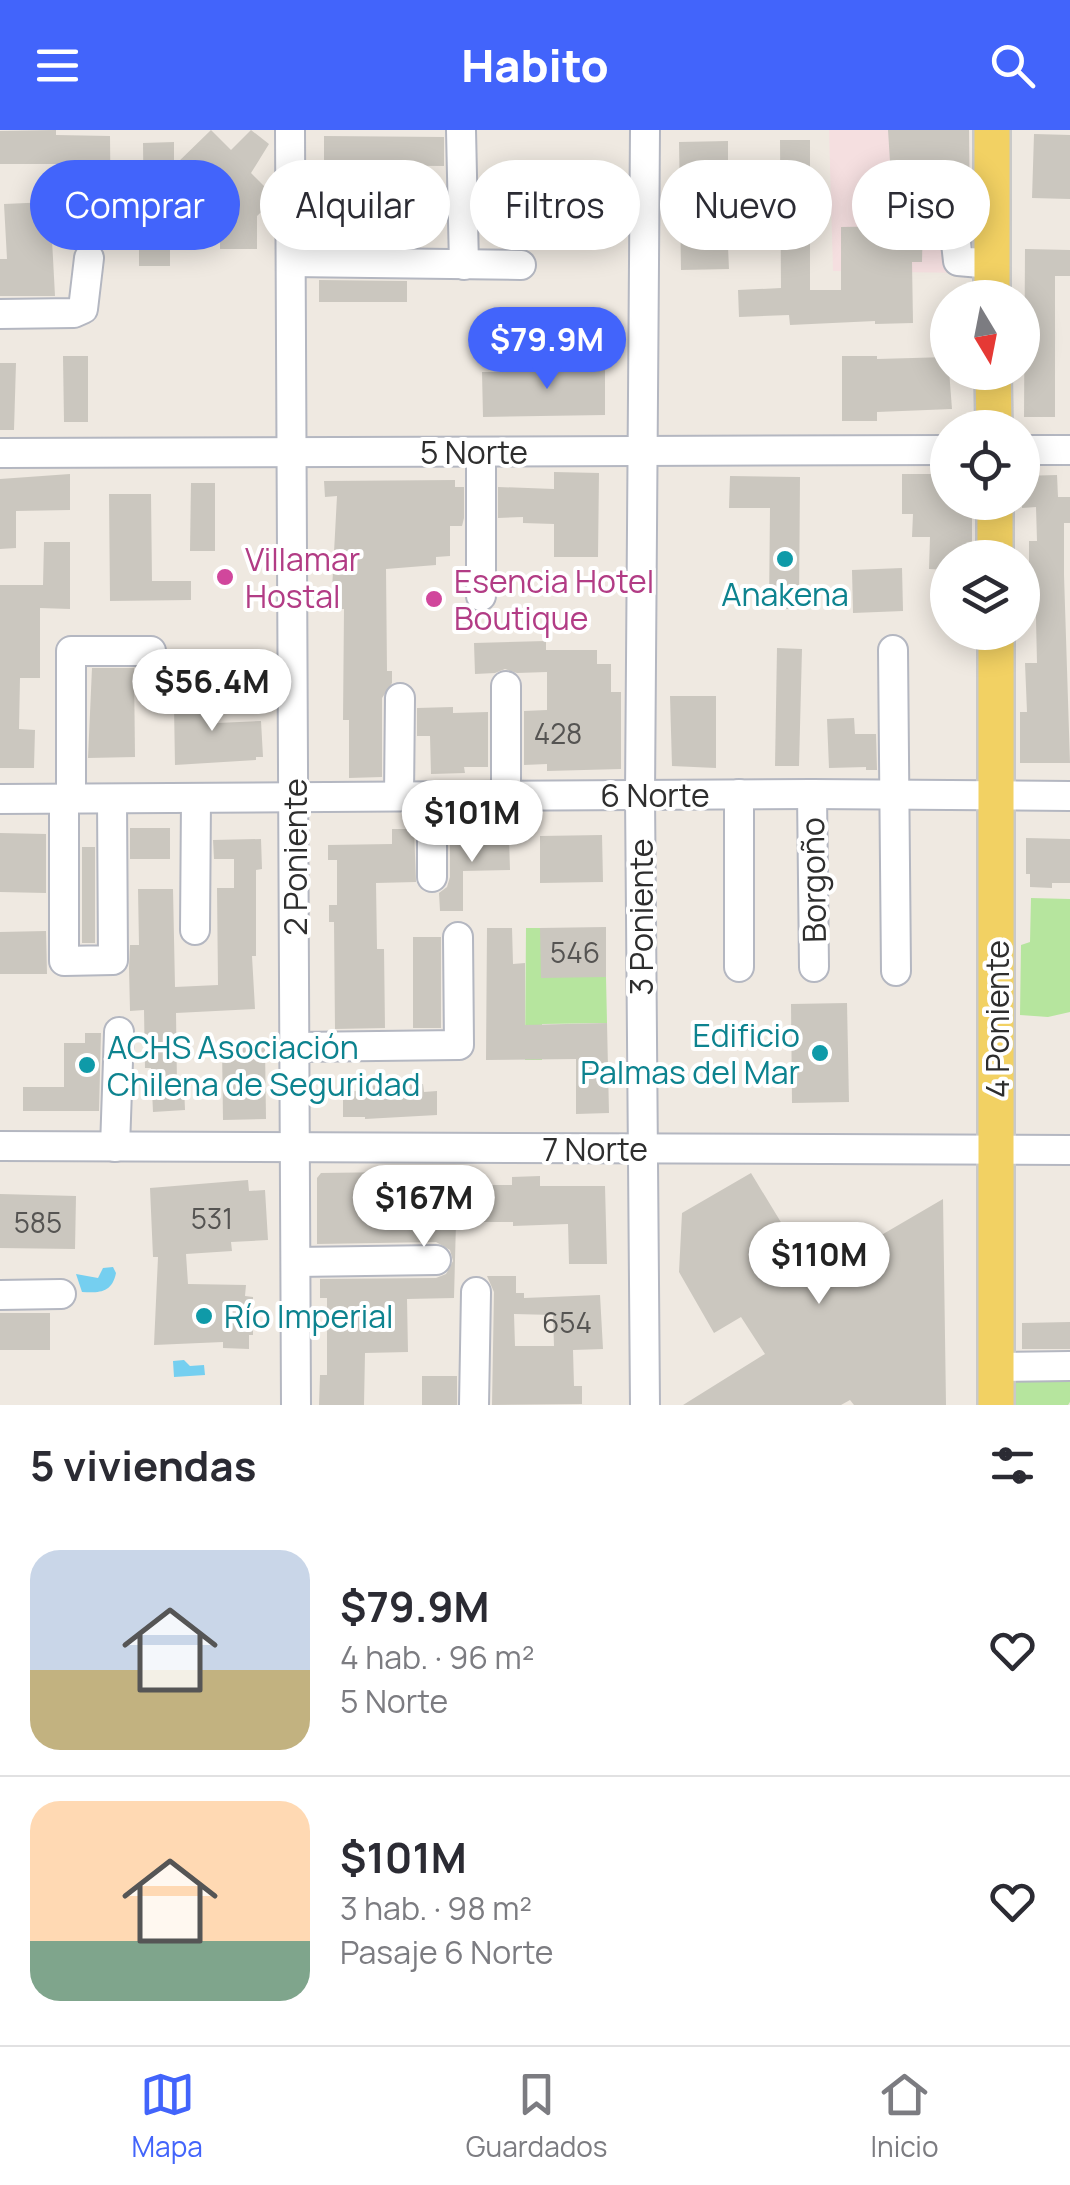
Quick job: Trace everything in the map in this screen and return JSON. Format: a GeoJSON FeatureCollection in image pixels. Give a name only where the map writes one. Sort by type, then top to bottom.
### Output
{"type":"FeatureCollection","features":[{"type":"Feature","properties":{"kind":"main road"},"geometry":{"type":"LineString","coordinates":[[992,130],[992,280]]}},
{"type":"Feature","properties":{"kind":"main road","name":"4 Poniente"},"geometry":{"type":"LineString","coordinates":[[996,650],[996,1405]]}},
{"type":"Feature","properties":{"kind":"street","name":"2 Poniente"},"geometry":{"type":"LineString","coordinates":[[290,130],[296,1405]]}},
{"type":"Feature","properties":{"kind":"street"},"geometry":{"type":"LineString","coordinates":[[461,130],[464,264]]}},
{"type":"Feature","properties":{"kind":"street","name":"3 Poniente"},"geometry":{"type":"LineString","coordinates":[[644,130],[640,795],[645,1405]]}},
{"type":"Feature","properties":{"kind":"street"},"geometry":{"type":"LineString","coordinates":[[957,250],[958,261],[990,280]]}},
{"type":"Feature","properties":{"kind":"street"},"geometry":{"type":"LineString","coordinates":[[0,314],[83,309],[88,258]]}},
{"type":"Feature","properties":{"kind":"street"},"geometry":{"type":"LineString","coordinates":[[291,262],[521,265]]}},
{"type":"Feature","properties":{"kind":"street","name":"5 Norte"},"geometry":{"type":"LineString","coordinates":[[0,453],[930,450]]}},
{"type":"Feature","properties":{"kind":"street"},"geometry":{"type":"LineString","coordinates":[[1040,450],[1070,450]]}},
{"type":"Feature","properties":{"kind":"street"},"geometry":{"type":"LineString","coordinates":[[481,452],[482,596]]}},
{"type":"Feature","properties":{"kind":"street"},"geometry":{"type":"LineString","coordinates":[[892,650],[896,971]]}},
{"type":"Feature","properties":{"kind":"street"},"geometry":{"type":"LineString","coordinates":[[112,798],[113,960],[64,961],[71,651],[151,651]]}},
{"type":"Feature","properties":{"kind":"street"},"geometry":{"type":"LineString","coordinates":[[506,796],[508,686]]}},
{"type":"Feature","properties":{"kind":"street"},"geometry":{"type":"LineString","coordinates":[[399,796],[400,698]]}},
{"type":"Feature","properties":{"kind":"street"},"geometry":{"type":"LineString","coordinates":[[739,794],[740,968]]}},
{"type":"Feature","properties":{"kind":"street","name":"Borgoño"},"geometry":{"type":"LineString","coordinates":[[812,794],[814,967]]}},
{"type":"Feature","properties":{"kind":"street"},"geometry":{"type":"LineString","coordinates":[[432,796],[432,877]]}},
{"type":"Feature","properties":{"kind":"street","name":"6 Norte"},"geometry":{"type":"LineString","coordinates":[[0,799],[1070,796]]}},
{"type":"Feature","properties":{"kind":"street"},"geometry":{"type":"LineString","coordinates":[[196,798],[196,930]]}},
{"type":"Feature","properties":{"kind":"street"},"geometry":{"type":"LineString","coordinates":[[296,1047],[459,1045],[458,937]]}},
{"type":"Feature","properties":{"kind":"street"},"geometry":{"type":"LineString","coordinates":[[115,1147],[119,1032]]}},
{"type":"Feature","properties":{"kind":"street","name":"7 Norte"},"geometry":{"type":"LineString","coordinates":[[0,1146],[1070,1150]]}},
{"type":"Feature","properties":{"kind":"street"},"geometry":{"type":"LineString","coordinates":[[296,1262],[436,1260]]}},
{"type":"Feature","properties":{"kind":"street"},"geometry":{"type":"LineString","coordinates":[[474,1405],[476,1292]]}},
{"type":"Feature","properties":{"kind":"street"},"geometry":{"type":"LineString","coordinates":[[0,1295],[61,1294]]}},
{"type":"Feature","properties":{"kind":"street"},"geometry":{"type":"LineString","coordinates":[[996,1368],[1070,1366]]}},
{"type":"Feature","properties":{"kind":"shaded area"},"geometry":{"type":"Polygon","coordinates":[[[829,130],[969,130],[969,160],[852,160],[852,250],[966,250],[966,273],[833,271],[829,130]]]}},
{"type":"Feature","properties":{"kind":"green space"},"geometry":{"type":"Polygon","coordinates":[[[1031,898],[1070,899],[1070,1012],[1048,1017],[1020,1015],[1021,945],[1030,942],[1031,898]]]}},
{"type":"Feature","properties":{"kind":"green space"},"geometry":{"type":"Polygon","coordinates":[[[526,928],[544,928],[545,977],[606,977],[607,1023],[542,1024],[542,1060],[525,1060],[526,928]]]}},
{"type":"Feature","properties":{"kind":"green space"},"geometry":{"type":"Polygon","coordinates":[[[1016,1376],[1070,1377],[1070,1402],[1016,1405],[1016,1376]]]}},
{"type":"Feature","properties":{"kind":"water"},"geometry":{"type":"Polygon","coordinates":[[[113,1267],[116,1273],[108,1288],[82,1292],[76,1274],[98,1278],[103,1268],[113,1267]]]}},
{"type":"Feature","properties":{"kind":"water"},"geometry":{"type":"Polygon","coordinates":[[[184,1360],[190,1366],[204,1365],[205,1375],[174,1377],[173,1361],[184,1360]]]}},
{"type":"Feature","properties":{"kind":"building"},"geometry":{"type":"Polygon","coordinates":[[[56,130],[56,135],[110,136],[110,160],[0,164],[0,131],[56,130]]]}},
{"type":"Feature","properties":{"kind":"building"},"geometry":{"type":"Polygon","coordinates":[[[211,130],[231,150],[251,130],[269,144],[251,173],[260,182],[257,249],[240,249],[240,160],[180,160],[211,130]]]}},
{"type":"Feature","properties":{"kind":"building"},"geometry":{"type":"Polygon","coordinates":[[[888,130],[969,130],[969,160],[890,160],[888,130]]]}},
{"type":"Feature","properties":{"kind":"building"},"geometry":{"type":"Polygon","coordinates":[[[1034,134],[1070,135],[1070,199],[1032,198],[1034,134]]]}},
{"type":"Feature","properties":{"kind":"building"},"geometry":{"type":"Polygon","coordinates":[[[324,136],[444,137],[444,160],[324,160],[324,136]]]}},
{"type":"Feature","properties":{"kind":"building"},"geometry":{"type":"Polygon","coordinates":[[[780,140],[810,140],[810,160],[780,160],[780,140]]]}},
{"type":"Feature","properties":{"kind":"building"},"geometry":{"type":"Polygon","coordinates":[[[728,141],[728,160],[679,160],[679,142],[728,141]]]}},
{"type":"Feature","properties":{"kind":"building"},"geometry":{"type":"Polygon","coordinates":[[[174,142],[174,160],[143,160],[143,143],[174,142]]]}},
{"type":"Feature","properties":{"kind":"building"},"geometry":{"type":"Polygon","coordinates":[[[30,203],[30,250],[53,250],[55,296],[0,296],[0,259],[7,259],[4,204],[30,203]]]}},
{"type":"Feature","properties":{"kind":"building"},"geometry":{"type":"Polygon","coordinates":[[[841,227],[852,227],[852,250],[922,250],[922,262],[912,262],[913,323],[790,325],[789,315],[739,317],[738,290],[781,288],[781,250],[810,250],[810,290],[841,290],[841,227]]]}},
{"type":"Feature","properties":{"kind":"building"},"geometry":{"type":"Polygon","coordinates":[[[1025,249],[1070,250],[1070,276],[1055,276],[1055,417],[1040,417],[1040,410],[1024,410],[1024,390],[1040,390],[1040,280],[1025,280],[1025,249]]]}},
{"type":"Feature","properties":{"kind":"building"},"geometry":{"type":"Polygon","coordinates":[[[139,250],[170,250],[170,266],[139,266],[139,250]]]}},
{"type":"Feature","properties":{"kind":"building"},"geometry":{"type":"Polygon","coordinates":[[[681,250],[728,250],[729,269],[681,270],[681,250]]]}},
{"type":"Feature","properties":{"kind":"building"},"geometry":{"type":"Polygon","coordinates":[[[319,280],[407,281],[407,302],[319,302],[319,280]]]}},
{"type":"Feature","properties":{"kind":"building"},"geometry":{"type":"Polygon","coordinates":[[[586,352],[605,352],[605,415],[483,417],[482,372],[586,372],[586,352]]]}},
{"type":"Feature","properties":{"kind":"building"},"geometry":{"type":"Polygon","coordinates":[[[63,356],[88,356],[88,422],[64,422],[63,356]]]}},
{"type":"Feature","properties":{"kind":"building"},"geometry":{"type":"Polygon","coordinates":[[[842,356],[930,358],[930,390],[951,390],[952,409],[877,412],[877,421],[842,421],[842,356]]]}},
{"type":"Feature","properties":{"kind":"building"},"geometry":{"type":"Polygon","coordinates":[[[0,363],[16,363],[14,430],[0,430],[0,363]]]}},
{"type":"Feature","properties":{"kind":"building"},"geometry":{"type":"Polygon","coordinates":[[[554,472],[599,473],[598,557],[554,557],[554,524],[523,523],[523,517],[498,518],[498,487],[554,489],[554,472]]]}},
{"type":"Feature","properties":{"kind":"building"},"geometry":{"type":"Polygon","coordinates":[[[70,474],[70,510],[16,511],[16,548],[0,549],[0,479],[70,474]]]}},
{"type":"Feature","properties":{"kind":"building"},"geometry":{"type":"Polygon","coordinates":[[[902,474],[930,474],[930,520],[972,520],[972,540],[930,540],[929,569],[930,537],[912,537],[913,514],[902,514],[902,474]]]}},
{"type":"Feature","properties":{"kind":"building"},"geometry":{"type":"Polygon","coordinates":[[[1040,475],[1057,475],[1058,497],[1070,497],[1070,523],[1064,523],[1064,575],[1070,763],[1020,763],[1020,712],[1027,712],[1025,663],[1037,663],[1037,650],[1040,650],[1040,540],[1036,520],[1040,520],[1040,475]]]}},
{"type":"Feature","properties":{"kind":"building","name":"Anakena"},"geometry":{"type":"Polygon","coordinates":[[[730,476],[800,477],[799,609],[769,609],[770,508],[729,508],[730,476]]]}},
{"type":"Feature","properties":{"kind":"building"},"geometry":{"type":"Polygon","coordinates":[[[455,480],[455,487],[464,487],[464,518],[462,526],[450,526],[450,556],[436,557],[436,565],[386,569],[387,671],[392,671],[392,683],[382,698],[382,777],[349,778],[349,720],[343,720],[344,609],[331,609],[337,496],[325,497],[324,481],[455,480]]]}},
{"type":"Feature","properties":{"kind":"building"},"geometry":{"type":"Polygon","coordinates":[[[191,483],[215,483],[215,551],[190,551],[191,483]]]}},
{"type":"Feature","properties":{"kind":"building"},"geometry":{"type":"Polygon","coordinates":[[[109,494],[151,494],[152,581],[191,581],[191,600],[110,601],[109,494]]]}},
{"type":"Feature","properties":{"kind":"building"},"geometry":{"type":"Polygon","coordinates":[[[44,542],[70,542],[70,609],[40,608],[40,678],[20,678],[19,729],[35,730],[34,768],[0,768],[0,585],[43,585],[44,542]]]}},
{"type":"Feature","properties":{"kind":"building"},"geometry":{"type":"Polygon","coordinates":[[[902,568],[903,611],[853,613],[852,570],[902,568]]]}},
{"type":"Feature","properties":{"kind":"building"},"geometry":{"type":"Polygon","coordinates":[[[546,641],[546,650],[597,650],[597,664],[611,664],[611,692],[621,692],[621,769],[547,771],[547,764],[524,765],[524,711],[547,710],[547,672],[517,673],[505,669],[475,674],[474,643],[546,641]]]}},
{"type":"Feature","properties":{"kind":"building"},"geometry":{"type":"Polygon","coordinates":[[[777,648],[802,649],[799,766],[775,766],[777,648]]]}},
{"type":"Feature","properties":{"kind":"building"},"geometry":{"type":"Polygon","coordinates":[[[92,668],[134,668],[135,757],[88,758],[92,668]]]}},
{"type":"Feature","properties":{"kind":"building"},"geometry":{"type":"Polygon","coordinates":[[[209,690],[210,712],[217,712],[217,723],[261,721],[263,757],[175,765],[174,706],[180,705],[179,691],[209,690]]]}},
{"type":"Feature","properties":{"kind":"building"},"geometry":{"type":"Polygon","coordinates":[[[670,696],[716,696],[716,768],[672,766],[670,696]]]}},
{"type":"Feature","properties":{"kind":"building"},"geometry":{"type":"Polygon","coordinates":[[[453,707],[453,713],[488,712],[488,767],[464,767],[465,773],[431,774],[430,736],[417,736],[417,708],[453,707]]]}},
{"type":"Feature","properties":{"kind":"building"},"geometry":{"type":"Polygon","coordinates":[[[854,718],[855,734],[876,734],[877,770],[829,768],[827,719],[854,718]]]}},
{"type":"Feature","properties":{"kind":"building"},"geometry":{"type":"Polygon","coordinates":[[[450,827],[456,827],[456,838],[509,838],[510,870],[463,871],[463,911],[440,911],[439,893],[447,887],[450,877],[450,827]]]}},
{"type":"Feature","properties":{"kind":"building"},"geometry":{"type":"Polygon","coordinates":[[[130,828],[170,828],[170,859],[130,859],[130,828]]]}},
{"type":"Feature","properties":{"kind":"building"},"geometry":{"type":"Polygon","coordinates":[[[392,829],[414,829],[416,882],[376,883],[377,949],[384,949],[385,1028],[335,1029],[334,922],[329,922],[329,905],[337,905],[337,860],[328,860],[328,845],[392,844],[392,829]]]}},
{"type":"Feature","properties":{"kind":"building"},"geometry":{"type":"Polygon","coordinates":[[[0,833],[46,834],[46,893],[0,892],[0,833]]]}},
{"type":"Feature","properties":{"kind":"building"},"geometry":{"type":"Polygon","coordinates":[[[602,835],[603,882],[540,883],[540,836],[602,835]]]}},
{"type":"Feature","properties":{"kind":"building"},"geometry":{"type":"Polygon","coordinates":[[[1026,838],[1070,839],[1070,883],[1052,883],[1052,888],[1030,887],[1026,838]]]}},
{"type":"Feature","properties":{"kind":"building"},"geometry":{"type":"Polygon","coordinates":[[[261,839],[262,869],[256,870],[256,956],[252,956],[255,1009],[176,1013],[177,1084],[184,1084],[185,1110],[153,1112],[151,1068],[145,1068],[144,1010],[130,1011],[130,945],[139,945],[138,889],[173,889],[175,987],[218,985],[217,888],[234,888],[234,859],[214,859],[213,840],[261,839]]]}},
{"type":"Feature","properties":{"kind":"building"},"geometry":{"type":"Polygon","coordinates":[[[82,847],[95,847],[95,943],[82,943],[82,847]]]}},
{"type":"Feature","properties":{"kind":"building"},"geometry":{"type":"Polygon","coordinates":[[[606,927],[606,977],[541,978],[540,928],[606,927]]]}},
{"type":"Feature","properties":{"kind":"building"},"geometry":{"type":"Polygon","coordinates":[[[487,928],[512,928],[513,964],[525,963],[525,1025],[607,1023],[609,1113],[576,1114],[576,1059],[486,1060],[487,928]]]}},
{"type":"Feature","properties":{"kind":"building"},"geometry":{"type":"Polygon","coordinates":[[[46,931],[47,974],[0,974],[0,932],[46,931]]]}},
{"type":"Feature","properties":{"kind":"building"},"geometry":{"type":"Polygon","coordinates":[[[413,937],[441,937],[441,1028],[413,1028],[413,937]]]}},
{"type":"Feature","properties":{"kind":"building","name":"Edificio Palmas del Mar"},"geometry":{"type":"Polygon","coordinates":[[[847,1003],[849,1102],[792,1103],[791,1004],[847,1003]]]}},
{"type":"Feature","properties":{"kind":"building","name":"ACHS Asociación Chilena de Seguridad"},"geometry":{"type":"Polygon","coordinates":[[[85,1033],[101,1033],[99,1111],[23,1111],[23,1087],[64,1087],[64,1043],[85,1043],[85,1033]]]}},
{"type":"Feature","properties":{"kind":"building"},"geometry":{"type":"Polygon","coordinates":[[[265,1047],[266,1119],[223,1120],[222,1048],[265,1047]]]}},
{"type":"Feature","properties":{"kind":"building"},"geometry":{"type":"Polygon","coordinates":[[[423,1084],[424,1092],[437,1091],[437,1115],[343,1117],[343,1091],[358,1091],[358,1086],[423,1084]]]}},
{"type":"Feature","properties":{"kind":"building"},"geometry":{"type":"Polygon","coordinates":[[[465,1171],[465,1185],[512,1185],[512,1177],[540,1176],[540,1186],[605,1186],[607,1264],[569,1264],[568,1224],[456,1222],[454,1298],[407,1299],[408,1352],[365,1353],[364,1405],[319,1405],[320,1375],[327,1375],[327,1298],[320,1298],[320,1279],[436,1278],[446,1274],[453,1261],[450,1250],[436,1242],[317,1244],[317,1178],[321,1173],[465,1171]]]}},
{"type":"Feature","properties":{"kind":"building"},"geometry":{"type":"Polygon","coordinates":[[[751,1173],[813,1275],[943,1199],[946,1405],[854,1405],[850,1400],[841,1405],[683,1405],[765,1354],[741,1317],[714,1333],[679,1272],[682,1213],[751,1173]]]}},
{"type":"Feature","properties":{"kind":"building"},"geometry":{"type":"Polygon","coordinates":[[[248,1180],[249,1191],[265,1190],[268,1240],[231,1242],[232,1251],[186,1254],[188,1284],[246,1285],[245,1296],[253,1297],[249,1349],[223,1348],[223,1342],[154,1345],[158,1257],[153,1257],[150,1188],[248,1180]]]}},
{"type":"Feature","properties":{"kind":"building"},"geometry":{"type":"Polygon","coordinates":[[[0,1194],[76,1196],[75,1249],[0,1248],[0,1194]]]}},
{"type":"Feature","properties":{"kind":"building"},"geometry":{"type":"Polygon","coordinates":[[[487,1276],[516,1276],[516,1293],[524,1293],[524,1298],[600,1295],[603,1349],[573,1350],[574,1386],[582,1386],[582,1404],[492,1405],[494,1292],[487,1276]],[[514,1314],[515,1346],[554,1346],[553,1315],[514,1314]]]}},
{"type":"Feature","properties":{"kind":"building"},"geometry":{"type":"Polygon","coordinates":[[[0,1313],[50,1313],[50,1350],[0,1350],[0,1313]]]}},
{"type":"Feature","properties":{"kind":"building"},"geometry":{"type":"Polygon","coordinates":[[[1070,1322],[1070,1349],[1022,1349],[1022,1323],[1070,1322]]]}},
{"type":"Feature","properties":{"kind":"building"},"geometry":{"type":"Polygon","coordinates":[[[422,1376],[457,1376],[457,1405],[422,1405],[422,1376]]]}},
{"type":"Feature","properties":{"kind":"place","name":"Anakena"},"geometry":{"type":"Point","coordinates":[785,559]}},
{"type":"Feature","properties":{"kind":"place","name":"Villamar Hostal"},"geometry":{"type":"Point","coordinates":[225,577]}},
{"type":"Feature","properties":{"kind":"place","name":"Esencia Hotel Boutique"},"geometry":{"type":"Point","coordinates":[434,599]}},
{"type":"Feature","properties":{"kind":"place","name":"Edificio Palmas del Mar"},"geometry":{"type":"Point","coordinates":[820,1053]}},
{"type":"Feature","properties":{"kind":"place","name":"ACHS Asociación Chilena de Seguridad"},"geometry":{"type":"Point","coordinates":[87,1065]}},
{"type":"Feature","properties":{"kind":"place","name":"Río Imperial"},"geometry":{"type":"Point","coordinates":[204,1316]}}]}
